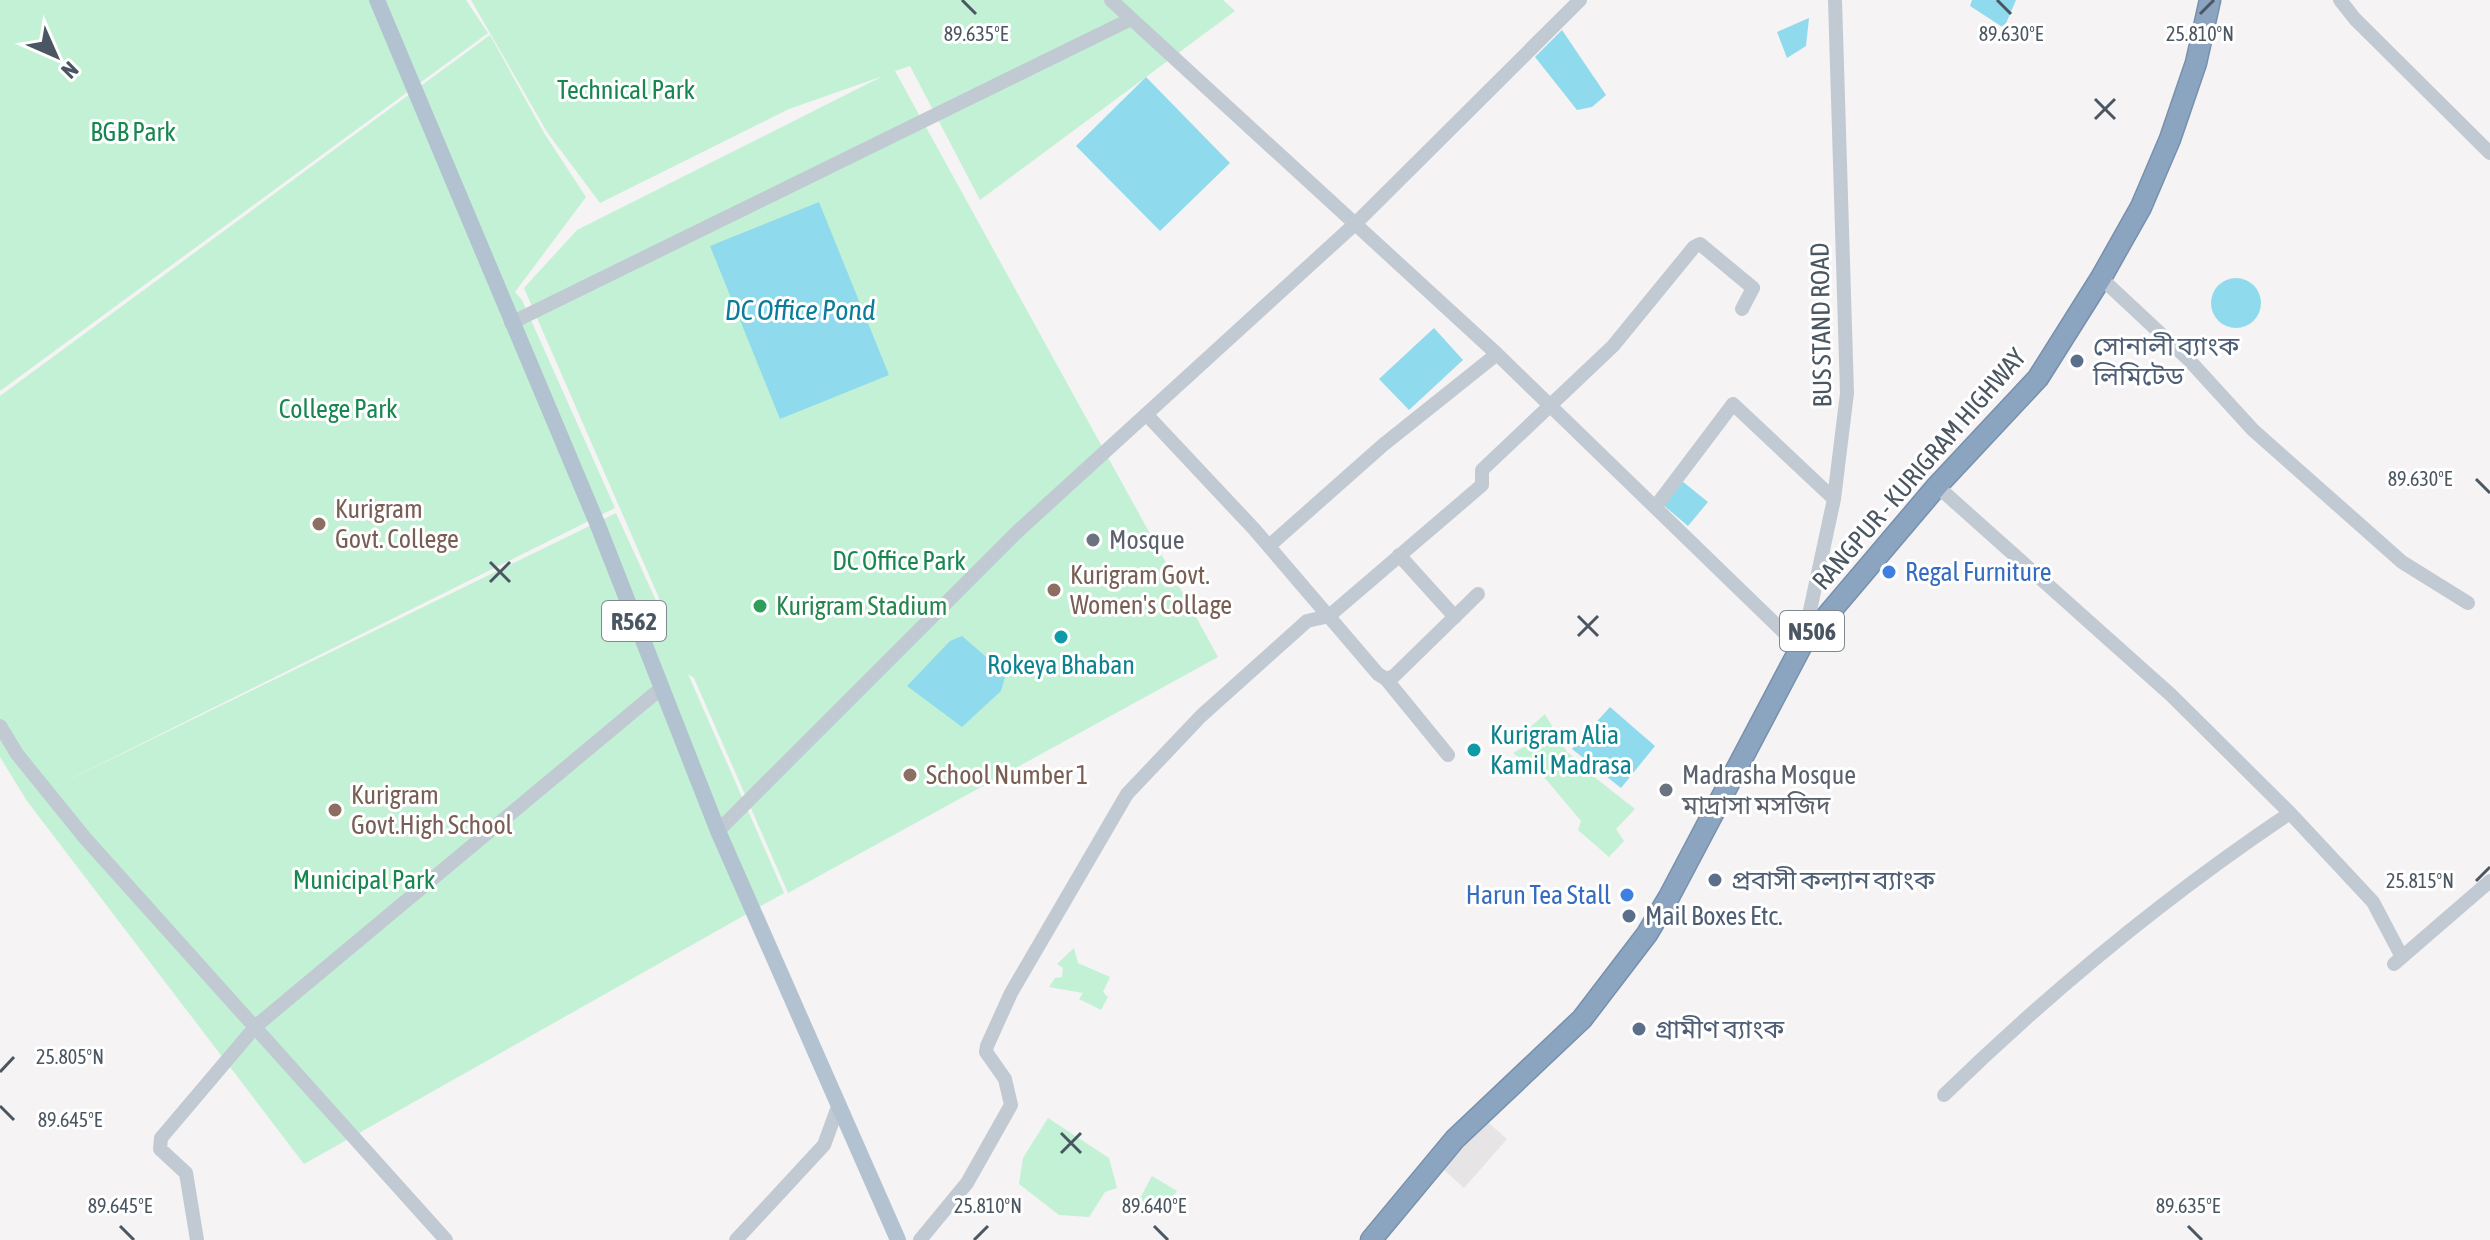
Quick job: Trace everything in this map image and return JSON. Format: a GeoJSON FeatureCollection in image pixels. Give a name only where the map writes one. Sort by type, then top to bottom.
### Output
{"type":"FeatureCollection","features":[{"type":"Feature","properties":{"kind":"highway","name":"RANGPUR - KURIGRAM HIGHWAY"},"geometry":{"type":"LineString","coordinates":[[1371,1240],[1455,1139],[1582,1019],[1647,934],[1801,647],[1937,486],[2038,378],[2141,207],[2170,139],[2196,63],[2210,0]]}},
{"type":"Feature","properties":{"kind":"main road","name":"R562"},"geometry":{"type":"LineString","coordinates":[[377,0],[597,523],[659,690],[718,831],[898,1240]]}},
{"type":"Feature","properties":{"kind":"street"},"geometry":{"type":"LineString","coordinates":[[1111,0],[1497,354],[1801,647]]}},
{"type":"Feature","properties":{"kind":"street"},"geometry":{"type":"LineString","coordinates":[[718,831],[1017,532],[1356,223],[1580,0]]}},
{"type":"Feature","properties":{"kind":"street","name":"BUS STAND ROAD"},"geometry":{"type":"LineString","coordinates":[[1801,647],[1834,499],[1847,393],[1835,0]]}},
{"type":"Feature","properties":{"kind":"street"},"geometry":{"type":"LineString","coordinates":[[2340,0],[2355,19],[2490,153]]}},
{"type":"Feature","properties":{"kind":"street"},"geometry":{"type":"LineString","coordinates":[[511,323],[1131,19]]}},
{"type":"Feature","properties":{"kind":"street"},"geometry":{"type":"LineString","coordinates":[[920,1240],[967,1183],[1011,1105],[1005,1079],[989,1059],[987,1046],[1011,993],[1111,817],[1136,783],[1201,716],[1307,621],[1329,616],[1482,485],[1482,470],[1613,346],[1661,284],[1700,244],[1753,288],[1742,309]]}},
{"type":"Feature","properties":{"kind":"street"},"geometry":{"type":"LineString","coordinates":[[2101,278],[2190,361],[2253,430],[2402,562],[2468,603]]}},
{"type":"Feature","properties":{"kind":"street"},"geometry":{"type":"LineString","coordinates":[[1269,546],[1383,445],[1497,354]]}},
{"type":"Feature","properties":{"kind":"street"},"geometry":{"type":"LineString","coordinates":[[1656,506],[1733,404],[1834,499]]}},
{"type":"Feature","properties":{"kind":"street"},"geometry":{"type":"LineString","coordinates":[[1146,414],[1269,546],[1448,755]]}},
{"type":"Feature","properties":{"kind":"street"},"geometry":{"type":"LineString","coordinates":[[1937,486],[2171,695],[2290,813],[2373,902],[2398,961],[2490,881]]}},
{"type":"Feature","properties":{"kind":"street"},"geometry":{"type":"LineString","coordinates":[[1399,555],[1447,624]]}},
{"type":"Feature","properties":{"kind":"street"},"geometry":{"type":"LineString","coordinates":[[1386,679],[1394,676],[1478,594]]}},
{"type":"Feature","properties":{"kind":"street"},"geometry":{"type":"LineString","coordinates":[[197,1240],[186,1173],[160,1149],[161,1138],[256,1026],[659,690]]}},
{"type":"Feature","properties":{"kind":"street"},"geometry":{"type":"LineString","coordinates":[[0,726],[17,754],[85,838],[446,1240]]}},
{"type":"Feature","properties":{"kind":"street"},"geometry":{"type":"LineString","coordinates":[[1944,1095],[2037,1008],[2155,908],[2290,813]]}},
{"type":"Feature","properties":{"kind":"street"},"geometry":{"type":"LineString","coordinates":[[736,1240],[824,1145],[839,1104]]}},
{"type":"Feature","properties":{"kind":"street"},"geometry":{"type":"LineString","coordinates":[[824,1145],[854,1141]]}},
{"type":"Feature","properties":{"kind":"shaded area"},"geometry":{"type":"Polygon","coordinates":[[[1483,1118],[1507,1139],[1464,1188],[1441,1167],[1483,1118]]]}},
{"type":"Feature","properties":{"kind":"green space","name":"BGB Park"},"geometry":{"type":"Polygon","coordinates":[[[0,0],[466,0],[488,33],[0,391],[0,0]]]}},
{"type":"Feature","properties":{"kind":"green space"},"geometry":{"type":"Polygon","coordinates":[[[471,0],[1223,0],[1235,11],[980,200],[910,66],[895,71],[1218,657],[788,893],[694,678],[688,674],[784,893],[304,1164],[27,801],[0,757],[0,396],[490,35],[544,133],[586,197],[515,292],[522,300],[615,508],[52,788],[616,513],[659,607],[659,598],[524,288],[577,230],[883,76],[789,109],[600,203],[547,132],[471,0]]]}},
{"type":"Feature","properties":{"kind":"green space"},"geometry":{"type":"Polygon","coordinates":[[[1545,714],[1567,752],[1576,759],[1570,768],[1578,771],[1588,767],[1593,776],[1635,809],[1616,829],[1624,841],[1609,857],[1578,830],[1581,821],[1544,777],[1513,753],[1532,742],[1527,730],[1545,714]]]}},
{"type":"Feature","properties":{"kind":"green space"},"geometry":{"type":"Polygon","coordinates":[[[1074,948],[1078,963],[1110,977],[1103,992],[1108,997],[1101,1010],[1079,999],[1083,993],[1049,987],[1055,978],[1062,977],[1063,968],[1057,964],[1074,948]]]}},
{"type":"Feature","properties":{"kind":"green space"},"geometry":{"type":"Polygon","coordinates":[[[1048,1118],[1109,1158],[1117,1188],[1105,1192],[1089,1217],[1059,1215],[1019,1184],[1023,1158],[1048,1118]]]}},
{"type":"Feature","properties":{"kind":"green space"},"geometry":{"type":"Polygon","coordinates":[[[1152,1176],[1177,1191],[1160,1216],[1139,1200],[1152,1176]]]}},
{"type":"Feature","properties":{"kind":"water"},"geometry":{"type":"Polygon","coordinates":[[[1972,0],[2016,0],[2004,28],[1970,6],[1972,0]]]}},
{"type":"Feature","properties":{"kind":"water"},"geometry":{"type":"Polygon","coordinates":[[[1809,18],[1806,46],[1787,58],[1777,32],[1809,18]]]}},
{"type":"Feature","properties":{"kind":"water"},"geometry":{"type":"Polygon","coordinates":[[[1562,30],[1606,95],[1592,107],[1577,110],[1535,57],[1562,30]]]}},
{"type":"Feature","properties":{"kind":"water"},"geometry":{"type":"Polygon","coordinates":[[[1146,77],[1230,163],[1160,231],[1076,146],[1146,77]]]}},
{"type":"Feature","properties":{"kind":"water","name":"DC Office Pond"},"geometry":{"type":"Polygon","coordinates":[[[819,202],[889,375],[780,419],[710,246],[819,202]]]}},
{"type":"Feature","properties":{"kind":"water"},"geometry":{"type":"Polygon","coordinates":[[[2236,278],[2254,285],[2261,303],[2254,321],[2236,328],[2218,321],[2211,303],[2218,285],[2236,278]]]}},
{"type":"Feature","properties":{"kind":"water"},"geometry":{"type":"Polygon","coordinates":[[[1434,328],[1463,360],[1409,410],[1379,379],[1434,328]]]}},
{"type":"Feature","properties":{"kind":"water"},"geometry":{"type":"Polygon","coordinates":[[[1682,481],[1708,502],[1688,526],[1662,504],[1682,481]]]}},
{"type":"Feature","properties":{"kind":"water"},"geometry":{"type":"Polygon","coordinates":[[[962,636],[1006,674],[1001,691],[962,727],[907,686],[950,641],[962,636]]]}},
{"type":"Feature","properties":{"kind":"water"},"geometry":{"type":"Polygon","coordinates":[[[1610,707],[1655,746],[1621,788],[1572,749],[1610,707]]]}},
{"type":"Feature","properties":{"kind":"place","name":"সোনালী ব্যাংক লিমিটেড"},"geometry":{"type":"Point","coordinates":[2077,361]}},
{"type":"Feature","properties":{"kind":"place","name":"Kurigram Govt. College"},"geometry":{"type":"Point","coordinates":[319,524]}},
{"type":"Feature","properties":{"kind":"place","name":"Mosque"},"geometry":{"type":"Point","coordinates":[1093,540]}},
{"type":"Feature","properties":{"kind":"place","name":"Regal Furniture"},"geometry":{"type":"Point","coordinates":[1889,572]}},
{"type":"Feature","properties":{"kind":"place","name":"Kurigram Govt. Women's Collage"},"geometry":{"type":"Point","coordinates":[1054,590]}},
{"type":"Feature","properties":{"kind":"place","name":"Kurigram Stadium"},"geometry":{"type":"Point","coordinates":[760,606]}},
{"type":"Feature","properties":{"kind":"place","name":"Rokeya Bhaban"},"geometry":{"type":"Point","coordinates":[1061,637]}},
{"type":"Feature","properties":{"kind":"place","name":"Kurigram Alia Kamil Madrasa"},"geometry":{"type":"Point","coordinates":[1474,750]}},
{"type":"Feature","properties":{"kind":"place","name":"School Number 1"},"geometry":{"type":"Point","coordinates":[910,775]}},
{"type":"Feature","properties":{"kind":"place","name":"Madrasha Mosque মাদ্রাসা মসজিদ"},"geometry":{"type":"Point","coordinates":[1666,790]}},
{"type":"Feature","properties":{"kind":"place","name":"Kurigram Govt.High School"},"geometry":{"type":"Point","coordinates":[335,810]}},
{"type":"Feature","properties":{"kind":"place","name":"প্রবাসী কল্যান ব্যাংক"},"geometry":{"type":"Point","coordinates":[1715,880]}},
{"type":"Feature","properties":{"kind":"place","name":"Harun Tea Stall"},"geometry":{"type":"Point","coordinates":[1627,895]}},
{"type":"Feature","properties":{"kind":"place","name":"Mail Boxes Etc."},"geometry":{"type":"Point","coordinates":[1629,916]}},
{"type":"Feature","properties":{"kind":"place","name":"গ্রামীণ ব্যাংক"},"geometry":{"type":"Point","coordinates":[1639,1029]}},
{"type":"Feature","properties":{"kind":"park label","name":"Technical Park"},"geometry":{"type":"Point","coordinates":[626,90]}},
{"type":"Feature","properties":{"kind":"park label","name":"College Park"},"geometry":{"type":"Point","coordinates":[338,409]}},
{"type":"Feature","properties":{"kind":"park label","name":"DC Office Park"},"geometry":{"type":"Point","coordinates":[899,561]}},
{"type":"Feature","properties":{"kind":"park label","name":"Municipal Park"},"geometry":{"type":"Point","coordinates":[364,880]}}]}
